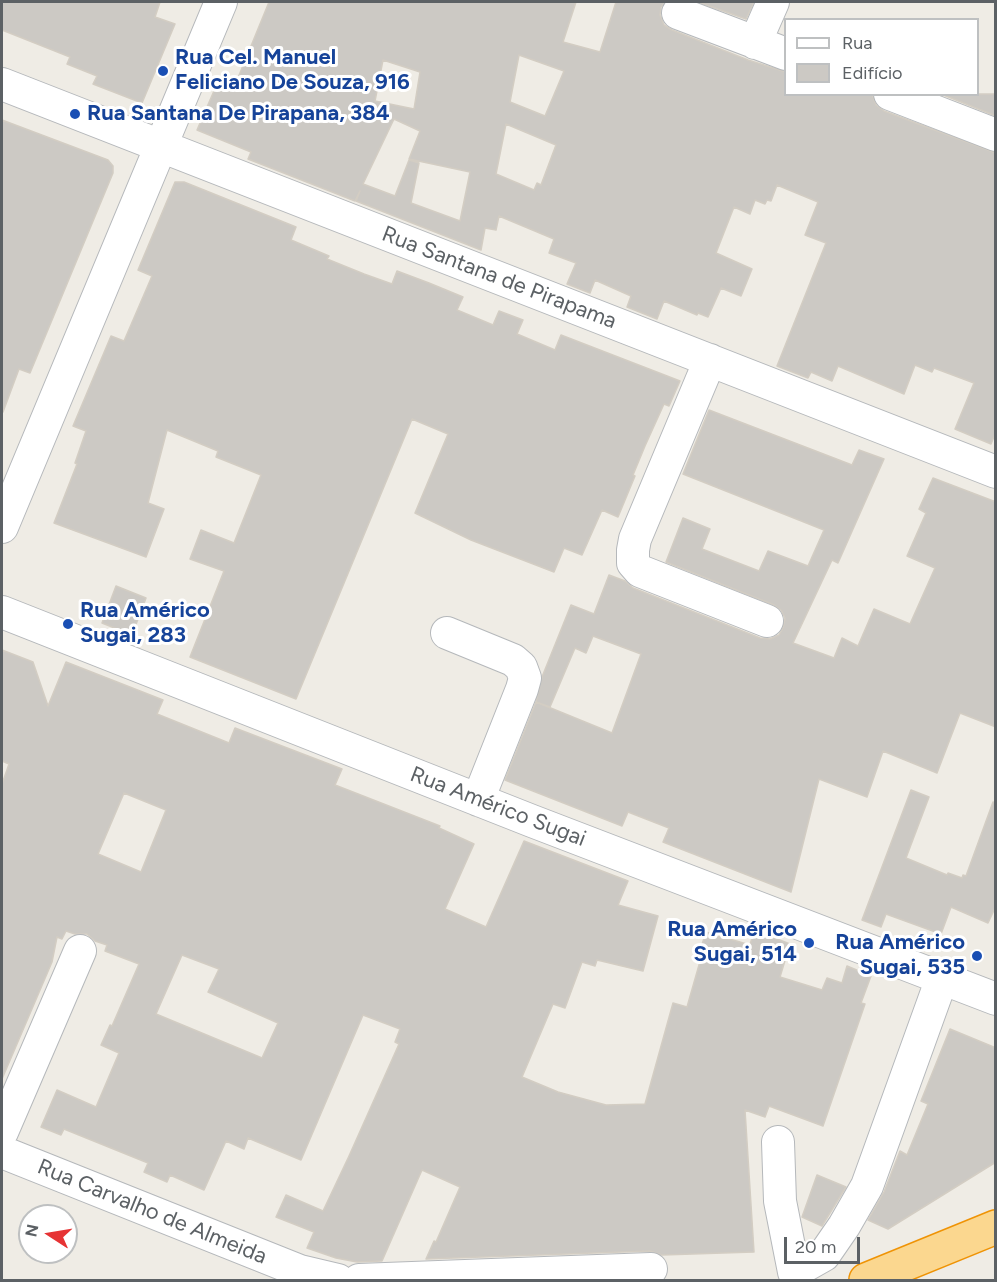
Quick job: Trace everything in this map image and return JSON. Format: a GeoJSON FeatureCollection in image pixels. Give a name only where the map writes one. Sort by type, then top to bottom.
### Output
{"type":"FeatureCollection","features":[{"type":"Feature","properties":{"kind":"highway"},"geometry":{"type":"LineString","coordinates":[[866,1281],[996,1227]]}},
{"type":"Feature","properties":{"kind":"street"},"geometry":{"type":"LineString","coordinates":[[2,527],[221,2]]}},
{"type":"Feature","properties":{"kind":"street"},"geometry":{"type":"LineString","coordinates":[[755,43],[773,2]]}},
{"type":"Feature","properties":{"kind":"street"},"geometry":{"type":"LineString","coordinates":[[678,13],[784,53]]}},
{"type":"Feature","properties":{"kind":"street","name":"Rua Santana de Pirapama"},"geometry":{"type":"LineString","coordinates":[[2,84],[996,472]]}},
{"type":"Feature","properties":{"kind":"street"},"geometry":{"type":"LineString","coordinates":[[895,96],[996,135]]}},
{"type":"Feature","properties":{"kind":"street"},"geometry":{"type":"LineString","coordinates":[[710,360],[635,539],[633,563],[639,571],[767,621]]}},
{"type":"Feature","properties":{"kind":"street","name":"Rua Américo Sugai"},"geometry":{"type":"LineString","coordinates":[[2,612],[478,800],[996,999]]}},
{"type":"Feature","properties":{"kind":"street"},"geometry":{"type":"LineString","coordinates":[[447,633],[513,660],[522,667],[525,678],[478,800]]}},
{"type":"Feature","properties":{"kind":"street"},"geometry":{"type":"LineString","coordinates":[[2,1132],[80,951]]}},
{"type":"Feature","properties":{"kind":"street"},"geometry":{"type":"LineString","coordinates":[[778,1142],[780,1201],[796,1276],[824,1255],[867,1186],[942,978]]}},
{"type":"Feature","properties":{"kind":"street","name":"Rua Carvalho de Almeida"},"geometry":{"type":"LineString","coordinates":[[2,1152],[300,1271],[338,1281]]}},
{"type":"Feature","properties":{"kind":"street"},"geometry":{"type":"LineString","coordinates":[[359,1281],[651,1269]]}},
{"type":"Feature","properties":{"kind":"building"},"geometry":{"type":"Polygon","coordinates":[[[2,2],[160,2],[155,17],[175,24],[142,103],[93,84],[97,76],[67,64],[70,57],[2,30],[2,2]]]}},
{"type":"Feature","properties":{"kind":"building"},"geometry":{"type":"Polygon","coordinates":[[[269,2],[576,2],[563,42],[600,52],[616,2],[665,2],[661,7],[660,15],[664,25],[672,30],[748,60],[784,71],[784,96],[873,96],[876,105],[884,111],[996,153],[996,432],[991,444],[955,429],[974,383],[934,368],[932,372],[915,365],[904,394],[838,366],[832,381],[811,372],[808,378],[777,366],[826,243],[805,235],[818,202],[777,185],[771,201],[767,200],[765,204],[755,200],[750,214],[734,207],[716,253],[752,269],[741,296],[721,288],[708,317],[698,313],[697,315],[664,301],[657,319],[627,307],[631,296],[595,280],[590,293],[567,284],[576,263],[549,253],[554,239],[499,216],[496,230],[485,228],[481,250],[356,201],[360,191],[355,201],[248,159],[251,152],[197,130],[217,84],[233,90],[269,2]],[[519,55],[510,102],[545,116],[564,71],[519,55]],[[383,60],[375,101],[414,109],[420,72],[383,60]],[[394,119],[363,184],[395,196],[409,160],[419,163],[411,203],[460,221],[470,172],[409,159],[420,131],[394,119]],[[506,124],[496,174],[534,190],[537,183],[541,185],[556,145],[506,124]]]}},
{"type":"Feature","properties":{"kind":"building"},"geometry":{"type":"Polygon","coordinates":[[[698,2],[754,2],[746,19],[698,2]]]}},
{"type":"Feature","properties":{"kind":"building"},"geometry":{"type":"Polygon","coordinates":[[[996,94],[996,116],[946,96],[996,94]]]}},
{"type":"Feature","properties":{"kind":"building"},"geometry":{"type":"Polygon","coordinates":[[[2,120],[108,160],[113,166],[113,173],[30,373],[19,369],[3,412],[2,411],[2,120]]]}},
{"type":"Feature","properties":{"kind":"building"},"geometry":{"type":"Polygon","coordinates":[[[175,182],[184,182],[296,227],[291,240],[329,256],[327,259],[364,274],[392,284],[397,271],[429,283],[463,297],[457,310],[493,325],[499,311],[523,320],[517,334],[555,350],[561,335],[680,381],[669,406],[664,404],[633,475],[635,476],[618,517],[602,510],[582,555],[564,548],[554,572],[471,540],[415,513],[448,434],[412,419],[296,699],[190,657],[224,571],[190,559],[201,530],[234,543],[261,475],[216,457],[218,451],[167,430],[148,503],[164,509],[146,557],[54,523],[77,464],[75,463],[86,431],[73,426],[111,336],[124,341],[152,276],[138,270],[175,182]]]}},
{"type":"Feature","properties":{"kind":"building"},"geometry":{"type":"Polygon","coordinates":[[[709,410],[852,465],[859,450],[884,459],[838,563],[832,560],[793,643],[834,658],[842,638],[858,646],[874,609],[910,624],[935,568],[907,556],[926,513],[919,509],[933,478],[996,502],[996,727],[960,713],[937,773],[883,751],[867,797],[819,779],[791,892],[663,842],[669,828],[628,812],[622,826],[505,780],[536,702],[542,677],[571,605],[594,614],[609,575],[625,581],[633,588],[760,638],[770,639],[779,635],[785,618],[781,610],[774,605],[666,562],[683,518],[710,529],[702,549],[759,571],[768,551],[808,566],[824,530],[683,474],[709,410]],[[593,636],[586,653],[575,648],[550,707],[536,702],[612,733],[641,654],[593,636]]]}},
{"type":"Feature","properties":{"kind":"building"},"geometry":{"type":"Polygon","coordinates":[[[116,586],[146,598],[132,635],[102,623],[116,586]]]}},
{"type":"Feature","properties":{"kind":"building"},"geometry":{"type":"Polygon","coordinates":[[[2,650],[33,662],[48,706],[66,662],[163,700],[157,714],[229,743],[235,728],[342,769],[335,785],[440,826],[439,828],[474,844],[445,909],[486,927],[524,841],[628,881],[618,905],[658,916],[643,971],[597,960],[595,966],[582,962],[565,1008],[553,1004],[522,1077],[558,1092],[606,1105],[645,1104],[673,1003],[687,1007],[706,932],[750,945],[754,930],[790,944],[780,977],[822,990],[827,978],[842,983],[847,966],[871,976],[861,1003],[865,1004],[823,1126],[769,1106],[765,1117],[745,1110],[754,1252],[662,1255],[650,1251],[426,1259],[460,1187],[422,1170],[382,1261],[357,1262],[336,1258],[307,1248],[314,1232],[276,1217],[286,1195],[323,1211],[399,1044],[395,1042],[400,1029],[363,1015],[301,1160],[248,1138],[244,1149],[226,1141],[204,1190],[170,1175],[167,1182],[144,1172],[148,1163],[64,1129],[61,1135],[41,1127],[57,1090],[96,1107],[119,1053],[101,1045],[110,1025],[112,1026],[139,964],[105,951],[107,945],[95,941],[87,934],[66,931],[62,939],[57,937],[52,962],[2,1079],[2,784],[9,764],[2,761],[2,650]],[[124,793],[98,854],[141,872],[166,810],[124,793]],[[182,955],[156,1014],[262,1058],[278,1023],[208,992],[219,969],[182,955]]]}},
{"type":"Feature","properties":{"kind":"building"},"geometry":{"type":"Polygon","coordinates":[[[911,790],[929,797],[906,858],[947,875],[948,873],[962,878],[963,875],[966,876],[993,802],[996,803],[996,906],[988,923],[951,907],[941,934],[886,914],[881,927],[862,920],[911,790]]]}},
{"type":"Feature","properties":{"kind":"building"},"geometry":{"type":"Polygon","coordinates":[[[950,1029],[996,1048],[996,1162],[888,1229],[868,1220],[884,1192],[900,1151],[907,1155],[928,1104],[921,1101],[950,1029]]]}},
{"type":"Feature","properties":{"kind":"building"},"geometry":{"type":"Polygon","coordinates":[[[817,1175],[846,1187],[822,1226],[802,1217],[817,1175]]]}},
{"type":"Feature","properties":{"kind":"place","name":"Rua Cel. Manuel Feliciano De Souza, 916"},"geometry":{"type":"Point","coordinates":[163,71]}},
{"type":"Feature","properties":{"kind":"place","name":"Rua Santana De Pirapana, 384"},"geometry":{"type":"Point","coordinates":[75,114]}},
{"type":"Feature","properties":{"kind":"place","name":"Rua Américo Sugai, 283"},"geometry":{"type":"Point","coordinates":[68,624]}},
{"type":"Feature","properties":{"kind":"place","name":"Rua Américo Sugai, 514"},"geometry":{"type":"Point","coordinates":[809,943]}},
{"type":"Feature","properties":{"kind":"place","name":"Rua Américo Sugai, 535"},"geometry":{"type":"Point","coordinates":[977,956]}}]}
